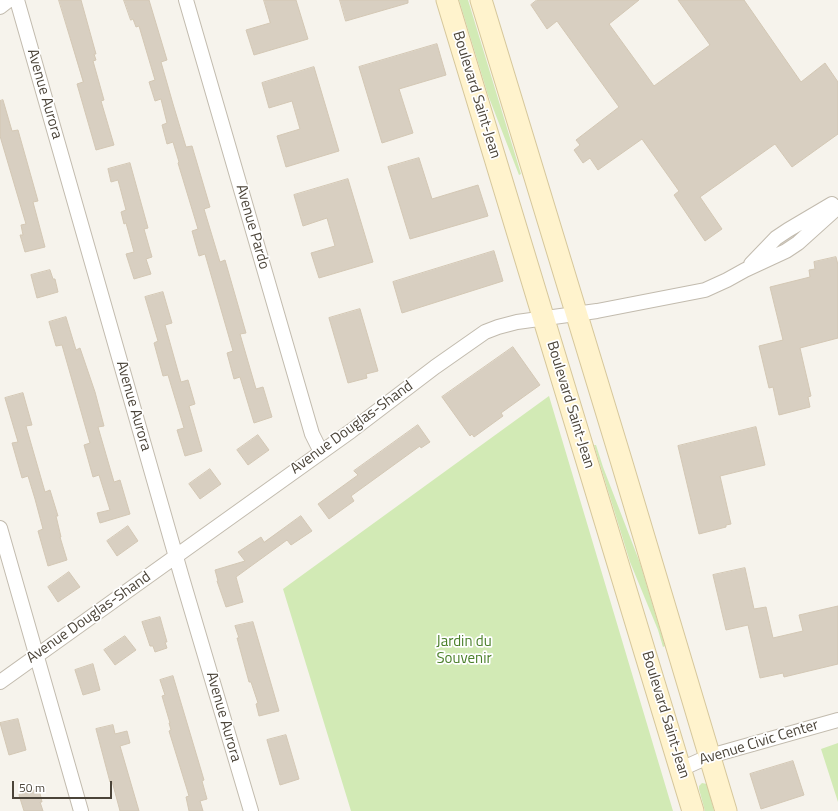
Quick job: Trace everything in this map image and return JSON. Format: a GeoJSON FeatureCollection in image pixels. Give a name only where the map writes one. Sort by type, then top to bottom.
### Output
{"type":"FeatureCollection","features":[{"type":"Feature","properties":{"kind":"main road","name":"Boulevard Saint-Jean"},"geometry":{"type":"LineString","coordinates":[[447,0],[693,811]]}},
{"type":"Feature","properties":{"kind":"main road","name":"Boulevard Saint-Jean"},"geometry":{"type":"LineString","coordinates":[[481,0],[726,811]]}},
{"type":"Feature","properties":{"kind":"street"},"geometry":{"type":"LineString","coordinates":[[0,7],[9,0]]}},
{"type":"Feature","properties":{"kind":"street","name":"Avenue Aurora"},"geometry":{"type":"LineString","coordinates":[[17,0],[176,556],[251,811]]}},
{"type":"Feature","properties":{"kind":"street","name":"Avenue Pardo"},"geometry":{"type":"LineString","coordinates":[[186,0],[312,434],[321,452]]}},
{"type":"Feature","properties":{"kind":"street","name":"Avenue Douglas-Shand"},"geometry":{"type":"LineString","coordinates":[[745,270],[776,238],[838,200]]}},
{"type":"Feature","properties":{"kind":"street","name":"Avenue Douglas-Shand"},"geometry":{"type":"LineString","coordinates":[[0,682],[321,452],[435,367],[485,332],[517,322],[576,314],[700,292],[728,280],[745,270],[791,248],[838,207]]}},
{"type":"Feature","properties":{"kind":"street"},"geometry":{"type":"LineString","coordinates":[[0,528],[82,811]]}},
{"type":"Feature","properties":{"kind":"street","name":"Avenue Civic Center"},"geometry":{"type":"LineString","coordinates":[[680,769],[710,756],[838,720]]}},
{"type":"Feature","properties":{"kind":"green space"},"geometry":{"type":"Polygon","coordinates":[[[459,0],[468,0],[521,174],[519,175],[488,95],[459,0]]]}},
{"type":"Feature","properties":{"kind":"green space","name":"Jardin du Souvenir"},"geometry":{"type":"Polygon","coordinates":[[[549,396],[673,811],[351,811],[283,589],[549,396]]]}},
{"type":"Feature","properties":{"kind":"green space"},"geometry":{"type":"Polygon","coordinates":[[[594,445],[596,445],[640,563],[665,646],[663,647],[658,630],[630,562],[594,445]]]}},
{"type":"Feature","properties":{"kind":"green space"},"geometry":{"type":"Polygon","coordinates":[[[838,743],[838,802],[821,749],[838,743]]]}},
{"type":"Feature","properties":{"kind":"green space"},"geometry":{"type":"Polygon","coordinates":[[[702,783],[707,784],[714,811],[705,811],[699,789],[699,786],[702,783]]]}},
{"type":"Feature","properties":{"kind":"building"},"geometry":{"type":"Polygon","coordinates":[[[59,0],[81,0],[96,54],[94,54],[96,60],[93,61],[104,100],[101,101],[114,145],[96,150],[77,84],[83,82],[59,0]]]}},
{"type":"Feature","properties":{"kind":"building"},"geometry":{"type":"Polygon","coordinates":[[[124,0],[149,0],[167,60],[161,62],[173,104],[186,147],[192,146],[210,207],[204,209],[220,262],[225,260],[246,333],[240,334],[256,389],[263,387],[272,417],[254,423],[240,377],[234,379],[227,353],[233,351],[205,254],[199,256],[192,231],[198,229],[173,142],[167,144],[162,125],[167,123],[161,99],[155,101],[149,82],[155,80],[139,26],[136,27],[133,19],[131,20],[124,0]]]}},
{"type":"Feature","properties":{"kind":"building"},"geometry":{"type":"Polygon","coordinates":[[[264,0],[296,0],[308,39],[254,55],[246,30],[270,23],[264,0]]]}},
{"type":"Feature","properties":{"kind":"building"},"geometry":{"type":"Polygon","coordinates":[[[340,0],[408,0],[408,3],[346,21],[340,0]]]}},
{"type":"Feature","properties":{"kind":"building"},"geometry":{"type":"Polygon","coordinates":[[[537,0],[639,0],[609,24],[654,86],[710,45],[678,0],[744,0],[801,82],[825,63],[838,82],[838,134],[792,167],[775,144],[700,197],[722,229],[705,241],[674,195],[679,191],[642,139],[598,170],[590,158],[583,163],[574,150],[580,145],[576,140],[619,107],[557,21],[547,29],[531,5],[537,0]]]}},
{"type":"Feature","properties":{"kind":"building"},"geometry":{"type":"Polygon","coordinates":[[[437,44],[446,75],[399,89],[413,133],[382,143],[359,67],[437,44]]]}},
{"type":"Feature","properties":{"kind":"building"},"geometry":{"type":"Polygon","coordinates":[[[314,67],[339,151],[286,167],[277,136],[300,129],[292,101],[269,108],[262,83],[314,67]]]}},
{"type":"Feature","properties":{"kind":"building"},"geometry":{"type":"Polygon","coordinates":[[[3,100],[12,131],[18,130],[38,201],[33,202],[45,247],[25,252],[20,235],[23,235],[21,225],[26,224],[0,136],[0,101],[3,100]]]}},
{"type":"Feature","properties":{"kind":"building"},"geometry":{"type":"Polygon","coordinates":[[[419,158],[432,199],[478,185],[488,216],[410,239],[388,167],[419,158]]]}},
{"type":"Feature","properties":{"kind":"building"},"geometry":{"type":"Polygon","coordinates":[[[130,163],[148,228],[144,229],[152,257],[146,259],[151,274],[134,279],[126,254],[134,252],[126,223],[124,224],[121,212],[126,210],[118,180],[111,182],[108,169],[130,163]]]}},
{"type":"Feature","properties":{"kind":"building"},"geometry":{"type":"Polygon","coordinates":[[[348,179],[373,262],[319,278],[311,253],[335,246],[327,218],[303,226],[294,195],[348,179]]]}},
{"type":"Feature","properties":{"kind":"building"},"geometry":{"type":"Polygon","coordinates":[[[494,251],[503,281],[402,313],[393,282],[494,251]]]}},
{"type":"Feature","properties":{"kind":"building"},"geometry":{"type":"Polygon","coordinates":[[[836,257],[838,265],[838,338],[800,348],[811,396],[808,397],[810,407],[779,415],[773,387],[769,388],[759,346],[783,340],[770,287],[810,277],[809,270],[815,269],[814,262],[836,257]]]}},
{"type":"Feature","properties":{"kind":"building"},"geometry":{"type":"Polygon","coordinates":[[[50,270],[53,279],[55,279],[58,292],[37,298],[31,275],[50,270]]]}},
{"type":"Feature","properties":{"kind":"building"},"geometry":{"type":"Polygon","coordinates":[[[163,292],[172,323],[165,325],[181,382],[188,380],[195,404],[189,406],[202,451],[185,456],[177,430],[184,428],[168,375],[163,376],[154,343],[158,341],[145,297],[163,292]]]}},
{"type":"Feature","properties":{"kind":"building"},"geometry":{"type":"Polygon","coordinates":[[[360,309],[378,371],[366,374],[367,378],[348,383],[329,318],[360,309]]]}},
{"type":"Feature","properties":{"kind":"building"},"geometry":{"type":"Polygon","coordinates":[[[66,317],[76,350],[80,348],[95,392],[104,426],[98,427],[114,482],[120,480],[130,514],[100,523],[97,513],[110,510],[99,475],[93,477],[84,445],[90,443],[62,345],[56,346],[49,322],[66,317]]]}},
{"type":"Feature","properties":{"kind":"building"},"geometry":{"type":"Polygon","coordinates":[[[513,347],[540,385],[501,413],[503,416],[474,437],[472,434],[470,436],[442,397],[513,347]]]}},
{"type":"Feature","properties":{"kind":"building"},"geometry":{"type":"Polygon","coordinates":[[[23,393],[32,425],[26,426],[45,492],[50,490],[58,516],[56,516],[60,537],[67,560],[48,566],[38,531],[43,529],[35,499],[28,476],[22,478],[12,443],[18,442],[5,398],[23,393]]]}},
{"type":"Feature","properties":{"kind":"building"},"geometry":{"type":"Polygon","coordinates":[[[418,425],[430,442],[421,448],[420,446],[351,496],[354,501],[329,519],[318,504],[358,475],[354,471],[418,425]]]}},
{"type":"Feature","properties":{"kind":"building"},"geometry":{"type":"Polygon","coordinates":[[[756,427],[765,465],[720,476],[731,524],[726,525],[726,527],[699,534],[678,446],[756,427]]]}},
{"type":"Feature","properties":{"kind":"building"},"geometry":{"type":"Polygon","coordinates":[[[258,435],[269,450],[248,465],[237,450],[258,435]]]}},
{"type":"Feature","properties":{"kind":"building"},"geometry":{"type":"Polygon","coordinates":[[[210,469],[221,484],[200,499],[189,484],[210,469]]]}},
{"type":"Feature","properties":{"kind":"building"},"geometry":{"type":"Polygon","coordinates":[[[301,516],[312,531],[291,545],[287,540],[236,577],[243,602],[226,607],[217,581],[215,570],[245,561],[238,552],[261,537],[264,542],[301,516]]]}},
{"type":"Feature","properties":{"kind":"building"},"geometry":{"type":"Polygon","coordinates":[[[128,526],[138,541],[117,556],[107,541],[128,526]]]}},
{"type":"Feature","properties":{"kind":"building"},"geometry":{"type":"Polygon","coordinates":[[[745,568],[754,609],[766,607],[773,638],[803,631],[799,615],[838,606],[838,664],[784,677],[783,673],[760,678],[748,625],[726,630],[713,575],[745,568]]]}},
{"type":"Feature","properties":{"kind":"building"},"geometry":{"type":"Polygon","coordinates":[[[69,572],[80,587],[58,602],[48,587],[69,572]]]}},
{"type":"Feature","properties":{"kind":"building"},"geometry":{"type":"Polygon","coordinates":[[[160,617],[167,642],[165,642],[167,648],[155,652],[153,646],[150,646],[142,622],[160,617]]]}},
{"type":"Feature","properties":{"kind":"building"},"geometry":{"type":"Polygon","coordinates":[[[253,622],[279,711],[259,716],[256,704],[258,703],[251,682],[249,682],[235,626],[253,622]]]}},
{"type":"Feature","properties":{"kind":"building"},"geometry":{"type":"Polygon","coordinates":[[[125,636],[136,650],[115,665],[104,650],[125,636]]]}},
{"type":"Feature","properties":{"kind":"building"},"geometry":{"type":"Polygon","coordinates":[[[93,664],[100,690],[83,695],[75,670],[93,664]]]}},
{"type":"Feature","properties":{"kind":"building"},"geometry":{"type":"Polygon","coordinates":[[[173,676],[204,780],[202,781],[207,799],[200,801],[203,811],[189,811],[186,797],[189,796],[169,731],[171,730],[170,723],[162,696],[165,695],[160,680],[173,676]]]}},
{"type":"Feature","properties":{"kind":"building"},"geometry":{"type":"Polygon","coordinates":[[[18,719],[26,750],[9,755],[0,723],[18,719]]]}},
{"type":"Feature","properties":{"kind":"building"},"geometry":{"type":"Polygon","coordinates":[[[113,725],[115,734],[127,731],[130,743],[120,746],[139,811],[120,811],[112,781],[110,782],[96,729],[113,725]]]}},
{"type":"Feature","properties":{"kind":"building"},"geometry":{"type":"Polygon","coordinates":[[[286,735],[299,779],[280,785],[267,740],[286,735]]]}},
{"type":"Feature","properties":{"kind":"building"},"geometry":{"type":"Polygon","coordinates":[[[793,761],[804,795],[761,809],[750,774],[793,761]]]}},
{"type":"Feature","properties":{"kind":"building"},"geometry":{"type":"Polygon","coordinates":[[[39,789],[42,802],[40,802],[43,811],[24,811],[19,795],[39,789]]]}}]}
